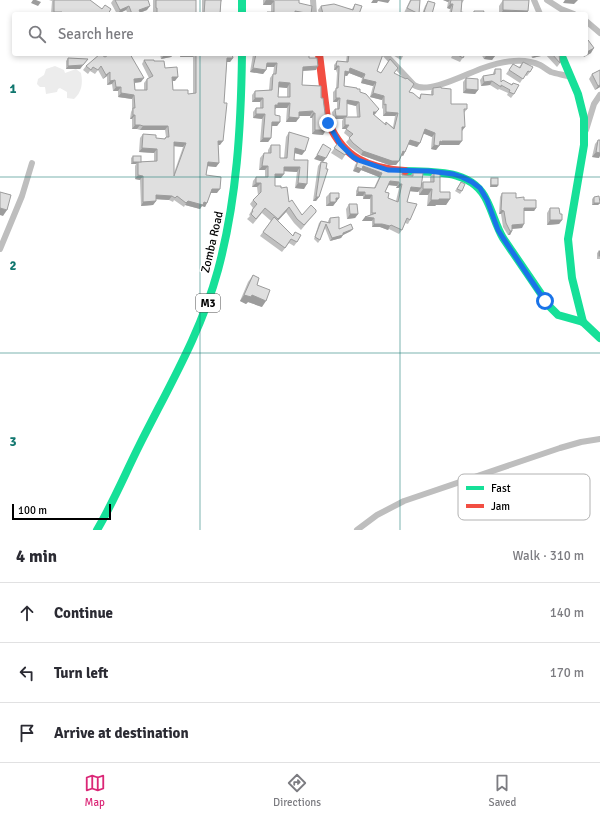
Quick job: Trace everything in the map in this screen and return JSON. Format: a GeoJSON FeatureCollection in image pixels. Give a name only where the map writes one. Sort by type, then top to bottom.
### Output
{"type":"FeatureCollection","features":[{"type":"Feature","properties":{"kind":"main road"},"geometry":{"type":"LineString","coordinates":[[242,0],[242,12]]}},
{"type":"Feature","properties":{"kind":"main road","name":"Zomba Road"},"geometry":{"type":"LineString","coordinates":[[97,530],[188,353],[208,303],[216,278],[236,185],[241,129],[242,56]]}},
{"type":"Feature","properties":{"kind":"main road"},"geometry":{"type":"LineString","coordinates":[[319,56],[328,123],[340,144],[346,151],[358,160],[388,170],[447,173],[462,177],[476,185],[487,200],[498,230],[550,307],[558,315],[583,322],[600,338]]}},
{"type":"Feature","properties":{"kind":"main road"},"geometry":{"type":"LineString","coordinates":[[562,56],[582,103],[585,137],[568,240],[572,278],[583,322]]}},
{"type":"Feature","properties":{"kind":"street"},"geometry":{"type":"LineString","coordinates":[[313,0],[314,12]]}},
{"type":"Feature","properties":{"kind":"street"},"geometry":{"type":"LineString","coordinates":[[534,0],[539,12]]}},
{"type":"Feature","properties":{"kind":"street"},"geometry":{"type":"LineString","coordinates":[[547,0],[569,12]]}},
{"type":"Feature","properties":{"kind":"street"},"geometry":{"type":"LineString","coordinates":[[588,24],[599,30]]}},
{"type":"Feature","properties":{"kind":"street"},"geometry":{"type":"LineString","coordinates":[[388,56],[414,85],[420,88],[445,84],[483,68],[515,61],[536,64],[551,72],[572,77]]}},
{"type":"Feature","properties":{"kind":"street"},"geometry":{"type":"LineString","coordinates":[[585,137],[590,114],[600,95]]}},
{"type":"Feature","properties":{"kind":"street"},"geometry":{"type":"LineString","coordinates":[[0,249],[22,196],[32,163]]}},
{"type":"Feature","properties":{"kind":"street"},"geometry":{"type":"LineString","coordinates":[[483,474],[560,448],[600,439]]}},
{"type":"Feature","properties":{"kind":"street"},"geometry":{"type":"LineString","coordinates":[[357,530],[382,512],[404,501],[458,483]]}},
{"type":"Feature","properties":{"kind":"shaded area"},"geometry":{"type":"Polygon","coordinates":[[[55,66],[64,70],[65,73],[76,69],[81,73],[81,87],[79,93],[74,99],[67,98],[67,92],[60,88],[57,92],[46,94],[45,87],[40,87],[37,84],[38,79],[44,75],[46,69],[55,66]]]}},
{"type":"Feature","properties":{"kind":"building"},"geometry":{"type":"Polygon","coordinates":[[[54,0],[90,0],[102,9],[105,5],[111,9],[109,12],[54,12],[54,0]]]}},
{"type":"Feature","properties":{"kind":"building"},"geometry":{"type":"Polygon","coordinates":[[[115,0],[148,0],[150,6],[139,10],[140,12],[131,12],[129,6],[120,10],[115,0]]]}},
{"type":"Feature","properties":{"kind":"building"},"geometry":{"type":"Polygon","coordinates":[[[156,0],[196,0],[196,12],[157,12],[156,0]]]}},
{"type":"Feature","properties":{"kind":"building"},"geometry":{"type":"Polygon","coordinates":[[[205,0],[221,0],[220,12],[204,12],[205,0]]]}},
{"type":"Feature","properties":{"kind":"building"},"geometry":{"type":"Polygon","coordinates":[[[266,0],[299,0],[299,3],[312,6],[311,12],[274,12],[274,1],[266,0]]]}},
{"type":"Feature","properties":{"kind":"building"},"geometry":{"type":"Polygon","coordinates":[[[411,0],[420,0],[419,12],[415,12],[407,8],[411,0]]]}},
{"type":"Feature","properties":{"kind":"building"},"geometry":{"type":"Polygon","coordinates":[[[451,0],[462,0],[461,12],[451,12],[453,4],[450,4],[451,0]]]}},
{"type":"Feature","properties":{"kind":"building"},"geometry":{"type":"Polygon","coordinates":[[[503,0],[529,0],[528,11],[503,10],[503,0]]]}},
{"type":"Feature","properties":{"kind":"building"},"geometry":{"type":"Polygon","coordinates":[[[428,1],[435,3],[433,12],[424,12],[428,1]]]}},
{"type":"Feature","properties":{"kind":"building"},"geometry":{"type":"Polygon","coordinates":[[[334,4],[353,10],[355,4],[362,6],[360,12],[322,12],[321,6],[334,4]]]}},
{"type":"Feature","properties":{"kind":"building"},"geometry":{"type":"Polygon","coordinates":[[[588,40],[594,48],[588,51],[588,40]]]}},
{"type":"Feature","properties":{"kind":"building"},"geometry":{"type":"Polygon","coordinates":[[[98,56],[131,56],[144,78],[134,79],[135,90],[147,90],[147,79],[153,76],[144,60],[164,61],[165,68],[177,67],[178,77],[172,77],[173,90],[188,90],[188,94],[196,93],[196,56],[232,56],[233,58],[227,58],[224,103],[227,103],[223,141],[218,141],[219,163],[208,162],[206,175],[221,177],[220,189],[212,189],[207,203],[204,202],[203,205],[188,201],[186,203],[177,196],[175,198],[172,196],[156,195],[156,201],[143,202],[143,176],[138,175],[138,162],[157,161],[157,149],[142,148],[143,134],[156,135],[156,138],[165,139],[166,137],[169,137],[168,126],[135,125],[135,115],[133,115],[133,108],[135,108],[134,95],[121,93],[121,87],[116,87],[115,80],[110,81],[110,72],[106,75],[101,66],[98,70],[93,67],[91,70],[86,66],[98,56]],[[174,142],[174,176],[186,143],[174,142]]]}},
{"type":"Feature","properties":{"kind":"building"},"geometry":{"type":"Polygon","coordinates":[[[256,56],[309,56],[309,58],[317,58],[318,66],[303,67],[302,85],[321,86],[321,98],[323,98],[326,130],[315,130],[315,113],[313,113],[313,111],[299,112],[299,118],[289,117],[290,103],[278,103],[278,105],[275,105],[275,115],[280,116],[280,122],[272,122],[271,138],[263,138],[265,114],[256,114],[256,108],[263,108],[263,98],[255,98],[255,91],[272,90],[273,74],[276,74],[277,63],[267,63],[266,70],[253,68],[256,56]],[[279,82],[278,97],[290,97],[290,83],[279,82]]]}},
{"type":"Feature","properties":{"kind":"building"},"geometry":{"type":"Polygon","coordinates":[[[349,56],[382,56],[377,71],[381,73],[390,59],[398,68],[394,73],[406,79],[407,78],[414,84],[409,92],[413,93],[420,99],[421,94],[433,95],[433,88],[441,87],[451,89],[451,104],[467,104],[467,109],[464,109],[465,127],[462,127],[462,141],[440,141],[439,146],[434,145],[435,133],[425,129],[420,143],[410,140],[399,161],[392,161],[363,151],[349,138],[353,134],[346,129],[349,125],[345,125],[345,117],[360,117],[359,102],[347,100],[347,116],[336,116],[335,109],[339,109],[340,98],[336,98],[339,70],[339,66],[336,66],[337,61],[348,62],[349,56]],[[350,68],[349,72],[345,71],[344,86],[360,89],[360,92],[366,94],[379,109],[376,112],[373,112],[373,114],[386,125],[386,122],[394,129],[398,113],[386,112],[384,96],[373,93],[376,82],[363,79],[365,74],[350,68]]]}},
{"type":"Feature","properties":{"kind":"building"},"geometry":{"type":"Polygon","coordinates":[[[554,56],[559,56],[560,63],[554,56]]]}},
{"type":"Feature","properties":{"kind":"building"},"geometry":{"type":"Polygon","coordinates":[[[68,58],[88,59],[83,65],[68,66],[68,58]]]}},
{"type":"Feature","properties":{"kind":"building"},"geometry":{"type":"Polygon","coordinates":[[[523,62],[533,67],[530,72],[528,71],[523,79],[509,70],[513,64],[520,68],[523,62]]]}},
{"type":"Feature","properties":{"kind":"building"},"geometry":{"type":"Polygon","coordinates":[[[495,69],[501,69],[501,82],[503,80],[512,85],[513,83],[519,85],[514,94],[509,92],[510,90],[501,85],[501,87],[492,81],[484,82],[483,76],[495,74],[495,69]]]}},
{"type":"Feature","properties":{"kind":"building"},"geometry":{"type":"Polygon","coordinates":[[[600,70],[600,85],[598,86],[592,74],[600,70]]]}},
{"type":"Feature","properties":{"kind":"building"},"geometry":{"type":"Polygon","coordinates":[[[466,78],[478,79],[478,90],[466,89],[466,78]]]}},
{"type":"Feature","properties":{"kind":"building"},"geometry":{"type":"Polygon","coordinates":[[[289,132],[309,138],[305,151],[295,148],[294,160],[308,160],[307,184],[298,183],[300,167],[284,167],[284,174],[275,174],[275,186],[281,186],[281,188],[287,187],[289,202],[292,200],[302,215],[311,205],[316,210],[316,212],[304,225],[297,219],[289,207],[278,219],[265,208],[256,219],[251,214],[253,211],[252,210],[257,204],[253,200],[261,192],[261,183],[256,183],[256,177],[268,177],[268,166],[262,166],[264,153],[271,153],[271,145],[280,145],[280,158],[287,158],[289,132]]]}},
{"type":"Feature","properties":{"kind":"building"},"geometry":{"type":"Polygon","coordinates":[[[598,140],[600,140],[600,153],[596,152],[598,140]]]}},
{"type":"Feature","properties":{"kind":"building"},"geometry":{"type":"Polygon","coordinates":[[[338,143],[347,152],[345,155],[334,148],[338,143]]]}},
{"type":"Feature","properties":{"kind":"building"},"geometry":{"type":"Polygon","coordinates":[[[323,144],[331,149],[326,158],[317,155],[323,144]]]}},
{"type":"Feature","properties":{"kind":"building"},"geometry":{"type":"Polygon","coordinates":[[[133,156],[141,156],[141,162],[133,162],[133,156]]]}},
{"type":"Feature","properties":{"kind":"building"},"geometry":{"type":"Polygon","coordinates":[[[358,161],[389,171],[402,172],[402,175],[413,176],[413,173],[423,173],[421,188],[411,187],[407,202],[417,204],[410,220],[407,218],[402,230],[391,225],[374,224],[374,218],[365,217],[376,213],[372,213],[372,195],[365,195],[365,192],[358,192],[358,187],[375,188],[382,173],[363,166],[362,169],[356,167],[358,161]],[[390,181],[385,192],[389,193],[388,198],[398,202],[402,184],[399,184],[399,182],[390,181]]]}},
{"type":"Feature","properties":{"kind":"building"},"geometry":{"type":"Polygon","coordinates":[[[321,162],[327,163],[326,169],[328,169],[319,197],[316,197],[321,162]]]}},
{"type":"Feature","properties":{"kind":"building"},"geometry":{"type":"Polygon","coordinates":[[[434,171],[440,172],[440,192],[450,192],[450,199],[431,200],[432,189],[423,189],[423,182],[434,182],[434,171]]]}},
{"type":"Feature","properties":{"kind":"building"},"geometry":{"type":"Polygon","coordinates":[[[491,178],[498,178],[498,185],[491,185],[491,178]]]}},
{"type":"Feature","properties":{"kind":"building"},"geometry":{"type":"Polygon","coordinates":[[[461,182],[465,184],[462,191],[457,189],[461,182]]]}},
{"type":"Feature","properties":{"kind":"building"},"geometry":{"type":"Polygon","coordinates":[[[0,192],[11,195],[7,210],[0,208],[0,192]]]}},
{"type":"Feature","properties":{"kind":"building"},"geometry":{"type":"Polygon","coordinates":[[[330,193],[339,193],[339,198],[336,198],[336,202],[330,202],[330,193]]]}},
{"type":"Feature","properties":{"kind":"building"},"geometry":{"type":"Polygon","coordinates":[[[502,193],[516,193],[516,198],[524,197],[524,200],[536,200],[536,208],[524,208],[524,224],[512,225],[512,231],[510,231],[506,223],[504,211],[501,210],[502,193]]]}},
{"type":"Feature","properties":{"kind":"building"},"geometry":{"type":"Polygon","coordinates":[[[599,196],[600,203],[594,203],[594,197],[599,196]]]}},
{"type":"Feature","properties":{"kind":"building"},"geometry":{"type":"Polygon","coordinates":[[[349,204],[357,204],[358,214],[350,214],[349,204]]]}},
{"type":"Feature","properties":{"kind":"building"},"geometry":{"type":"Polygon","coordinates":[[[550,208],[559,208],[560,214],[562,214],[562,220],[550,220],[550,208]]]}},
{"type":"Feature","properties":{"kind":"building"},"geometry":{"type":"Polygon","coordinates":[[[274,217],[293,236],[295,232],[301,235],[297,242],[291,239],[285,248],[263,232],[274,217]]]}},
{"type":"Feature","properties":{"kind":"building"},"geometry":{"type":"Polygon","coordinates":[[[339,217],[339,229],[351,224],[353,229],[343,233],[343,235],[332,238],[326,224],[320,240],[315,237],[321,221],[330,223],[330,218],[339,217]]]}},
{"type":"Feature","properties":{"kind":"building"},"geometry":{"type":"Polygon","coordinates":[[[253,275],[259,278],[257,285],[270,290],[266,301],[252,295],[251,297],[244,295],[253,275]]]}},
{"type":"Feature","properties":{"kind":"traffic: fast"},"geometry":{"type":"LineString","coordinates":[[242,0],[242,12]]}},
{"type":"Feature","properties":{"kind":"traffic: fast"},"geometry":{"type":"LineString","coordinates":[[97,530],[183,360],[203,316],[211,293],[218,270],[230,217],[234,190],[239,136],[242,56]]}},
{"type":"Feature","properties":{"kind":"traffic: fast"},"geometry":{"type":"LineString","coordinates":[[562,56],[578,94],[584,118],[584,145],[568,239],[572,278],[583,322]]}},
{"type":"Feature","properties":{"kind":"traffic: fast"},"geometry":{"type":"LineString","coordinates":[[405,171],[440,172],[452,174],[472,183],[481,191],[503,238],[550,307],[558,315],[583,322],[600,338]]}},
{"type":"Feature","properties":{"kind":"traffic: jam"},"geometry":{"type":"LineString","coordinates":[[319,56],[327,119],[335,136],[342,145],[359,160],[380,168],[405,171]]}},
{"type":"Feature","properties":{"kind":"route"},"geometry":{"type":"LineString","coordinates":[[328,123],[340,144],[346,151],[358,160],[388,170],[429,171],[457,175],[467,179],[480,188],[487,200],[498,230],[545,301]]}}]}
